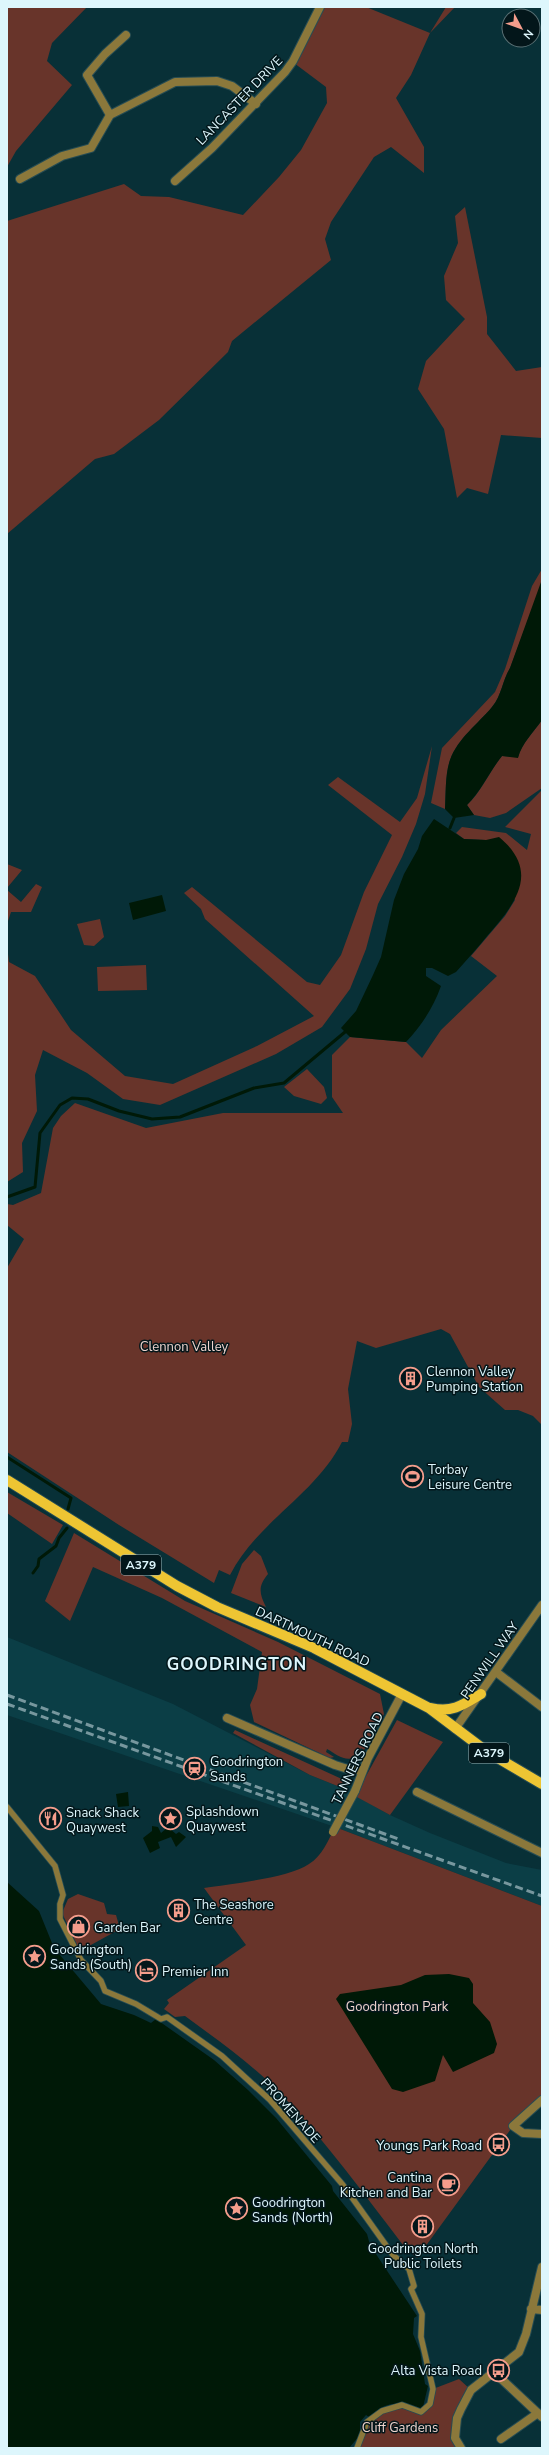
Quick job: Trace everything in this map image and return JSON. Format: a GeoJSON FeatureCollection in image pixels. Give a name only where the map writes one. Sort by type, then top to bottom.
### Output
{"type":"FeatureCollection","features":[{"type":"Feature","properties":{"kind":"main road","name":"DARTMOUTH ROAD"},"geometry":{"type":"LineString","coordinates":[[7,1480],[177,1586],[217,1607],[314,1648],[429,1708],[486,1752],[542,1784]]}},
{"type":"Feature","properties":{"kind":"main road","name":"A379"},"geometry":{"type":"LineString","coordinates":[[429,1708],[444,1711],[460,1706],[481,1694]]}},
{"type":"Feature","properties":{"kind":"street","name":"LANCASTER DRIVE"},"geometry":{"type":"LineString","coordinates":[[175,181],[256,104],[293,61],[320,7]]}},
{"type":"Feature","properties":{"kind":"street"},"geometry":{"type":"LineString","coordinates":[[110,115],[87,74],[105,54],[126,35]]}},
{"type":"Feature","properties":{"kind":"street"},"geometry":{"type":"LineString","coordinates":[[20,179],[62,156],[91,148],[110,115],[175,82],[217,81],[232,86],[256,104]]}},
{"type":"Feature","properties":{"kind":"street","name":"PENWILL WAY"},"geometry":{"type":"LineString","coordinates":[[455,1729],[542,1605]]}},
{"type":"Feature","properties":{"kind":"street"},"geometry":{"type":"LineString","coordinates":[[496,1672],[534,1699],[542,1708]]}},
{"type":"Feature","properties":{"kind":"street","name":"TANNERS ROAD"},"geometry":{"type":"LineString","coordinates":[[333,1832],[355,1791],[362,1770],[402,1694]]}},
{"type":"Feature","properties":{"kind":"street"},"geometry":{"type":"LineString","coordinates":[[534,1699],[542,1696]]}},
{"type":"Feature","properties":{"kind":"street"},"geometry":{"type":"LineString","coordinates":[[228,1718],[335,1765],[352,1770],[362,1770]]}},
{"type":"Feature","properties":{"kind":"street"},"geometry":{"type":"LineString","coordinates":[[417,1792],[542,1853]]}},
{"type":"Feature","properties":{"kind":"street","name":"PROMENADE"},"geometry":{"type":"LineString","coordinates":[[7,1807],[55,1866],[63,1895],[60,1904],[60,1919],[81,1960],[101,1980],[105,1991],[136,2004],[161,2019],[167,2017],[222,2056],[265,2095],[343,2185],[393,2255],[409,2269],[414,2286],[411,2289],[422,2314],[421,2337],[433,2389],[430,2404],[421,2412],[402,2405],[382,2411],[367,2422],[357,2448]]}},
{"type":"Feature","properties":{"kind":"street"},"geometry":{"type":"LineString","coordinates":[[542,2100],[532,2106],[513,2126],[522,2133],[542,2134]]}},
{"type":"Feature","properties":{"kind":"street"},"geometry":{"type":"LineString","coordinates":[[462,2448],[455,2438],[457,2418],[463,2403],[471,2390],[519,2352],[526,2334],[530,2309],[542,2267]]}},
{"type":"Feature","properties":{"kind":"street"},"geometry":{"type":"LineString","coordinates":[[530,2309],[542,2310]]}},
{"type":"Feature","properties":{"kind":"street"},"geometry":{"type":"LineString","coordinates":[[494,2373],[540,2415],[501,2439]]}},
{"type":"Feature","properties":{"kind":"shaded area"},"geometry":{"type":"Polygon","coordinates":[[[541,582],[542,720],[525,743],[518,758],[502,756],[497,762],[477,793],[467,805],[474,815],[454,818],[445,809],[446,778],[450,760],[463,738],[492,707],[498,698],[541,582]]]}},
{"type":"Feature","properties":{"kind":"shaded area"},"geometry":{"type":"Polygon","coordinates":[[[434,819],[464,839],[486,840],[499,837],[511,850],[519,862],[521,874],[520,886],[508,911],[456,972],[448,976],[432,968],[426,968],[426,976],[441,986],[426,1016],[406,1042],[350,1037],[341,1028],[356,1011],[373,975],[381,957],[394,900],[404,874],[418,849],[422,836],[434,819]]]}},
{"type":"Feature","properties":{"kind":"shaded area"},"geometry":{"type":"Polygon","coordinates":[[[162,895],[166,911],[133,920],[129,903],[162,895]]]}},
{"type":"Feature","properties":{"kind":"shaded area"},"geometry":{"type":"Polygon","coordinates":[[[7,1637],[173,1704],[310,1775],[340,1787],[390,1815],[430,1833],[506,1863],[542,1870],[542,1906],[335,1827],[7,1715],[7,1637]]]}},
{"type":"Feature","properties":{"kind":"shaded area"},"geometry":{"type":"Polygon","coordinates":[[[128,1792],[129,1806],[118,1807],[116,1794],[128,1792]]]}},
{"type":"Feature","properties":{"kind":"shaded area"},"geometry":{"type":"Polygon","coordinates":[[[152,1826],[158,1827],[161,1833],[168,1827],[176,1834],[179,1832],[186,1837],[176,1847],[171,1837],[158,1842],[160,1848],[150,1853],[143,1838],[152,1831],[152,1826]]]}},
{"type":"Feature","properties":{"kind":"shaded area"},"geometry":{"type":"Polygon","coordinates":[[[7,1882],[39,1911],[54,1948],[101,2004],[134,2015],[151,2023],[156,2019],[214,2060],[248,2090],[276,2118],[332,2186],[333,2191],[367,2234],[370,2245],[417,2316],[414,2318],[413,2334],[420,2351],[425,2384],[428,2386],[423,2407],[420,2409],[405,2405],[393,2404],[381,2408],[369,2417],[366,2415],[360,2422],[360,2435],[349,2448],[7,2448],[7,1882]]]}},
{"type":"Feature","properties":{"kind":"shaded area"},"geometry":{"type":"Polygon","coordinates":[[[449,1974],[469,1978],[473,1984],[473,2003],[490,2022],[497,2044],[494,2053],[453,2072],[443,2055],[435,2081],[403,2092],[392,2089],[336,1999],[340,1994],[401,1985],[425,1975],[449,1974]]]}},
{"type":"Feature","properties":{"kind":"green space"},"geometry":{"type":"Polygon","coordinates":[[[7,7],[87,7],[52,43],[47,61],[72,85],[16,151],[7,167],[7,7]]]}},
{"type":"Feature","properties":{"kind":"green space"},"geometry":{"type":"Polygon","coordinates":[[[322,7],[366,7],[430,33],[411,75],[396,98],[424,147],[424,173],[391,147],[374,157],[331,222],[325,239],[331,260],[232,341],[228,352],[159,420],[114,454],[95,459],[7,534],[7,221],[124,184],[141,196],[169,197],[243,215],[279,177],[301,150],[327,103],[326,87],[294,63],[322,7]]]}},
{"type":"Feature","properties":{"kind":"green space"},"geometry":{"type":"Polygon","coordinates":[[[446,7],[455,7],[430,33],[446,7]]]}},
{"type":"Feature","properties":{"kind":"green space"},"geometry":{"type":"Polygon","coordinates":[[[465,207],[487,317],[487,334],[516,371],[542,367],[542,438],[501,435],[488,494],[467,488],[457,498],[444,429],[418,389],[426,361],[465,319],[446,300],[444,276],[458,243],[455,216],[465,207]]]}},
{"type":"Feature","properties":{"kind":"green space"},"geometry":{"type":"Polygon","coordinates":[[[542,569],[542,583],[498,698],[492,707],[463,738],[450,760],[447,771],[445,809],[431,803],[442,748],[495,692],[505,669],[532,586],[542,569]]]}},
{"type":"Feature","properties":{"kind":"green space"},"geometry":{"type":"Polygon","coordinates":[[[542,720],[542,788],[506,813],[490,818],[474,815],[467,805],[477,794],[497,762],[502,756],[518,757],[525,743],[542,720]]]}},
{"type":"Feature","properties":{"kind":"green space"},"geometry":{"type":"Polygon","coordinates":[[[432,746],[425,794],[416,824],[402,857],[378,904],[366,949],[350,989],[322,1027],[276,1054],[160,1105],[123,1099],[87,1073],[43,1050],[35,1075],[37,1111],[22,1143],[23,1172],[7,1182],[7,946],[9,962],[35,976],[71,1030],[125,1076],[173,1084],[257,1046],[314,1016],[205,919],[201,909],[184,893],[192,887],[307,982],[320,985],[341,955],[364,892],[392,835],[328,785],[338,777],[400,822],[417,798],[432,746]]]}},
{"type":"Feature","properties":{"kind":"green space","name":"Clennon Valley"},"geometry":{"type":"Polygon","coordinates":[[[542,790],[542,1425],[533,1416],[518,1410],[505,1410],[479,1387],[450,1334],[441,1329],[376,1348],[357,1341],[348,1389],[352,1424],[348,1442],[342,1442],[331,1461],[317,1478],[255,1539],[241,1556],[230,1575],[219,1570],[214,1583],[119,1525],[7,1452],[7,1268],[24,1239],[7,1225],[7,1204],[13,1205],[41,1193],[53,1128],[61,1116],[75,1103],[146,1128],[223,1113],[343,1113],[332,1097],[332,1055],[350,1037],[406,1042],[422,1058],[441,1030],[497,976],[471,956],[505,916],[515,900],[486,840],[464,839],[456,833],[462,827],[506,833],[527,850],[531,834],[505,827],[542,790]]]}},
{"type":"Feature","properties":{"kind":"green space"},"geometry":{"type":"Polygon","coordinates":[[[7,864],[22,870],[7,888],[7,864]]]}},
{"type":"Feature","properties":{"kind":"green space"},"geometry":{"type":"Polygon","coordinates":[[[36,884],[42,887],[31,912],[11,912],[7,924],[7,890],[21,902],[36,884]]]}},
{"type":"Feature","properties":{"kind":"green space"},"geometry":{"type":"Polygon","coordinates":[[[100,919],[104,937],[94,946],[84,945],[77,924],[100,919]]]}},
{"type":"Feature","properties":{"kind":"green space"},"geometry":{"type":"Polygon","coordinates":[[[146,965],[147,990],[98,991],[97,967],[146,965]]]}},
{"type":"Feature","properties":{"kind":"green space"},"geometry":{"type":"Polygon","coordinates":[[[307,1069],[324,1087],[327,1098],[321,1104],[294,1096],[284,1087],[307,1069]]]}},
{"type":"Feature","properties":{"kind":"green space"},"geometry":{"type":"Polygon","coordinates":[[[7,1492],[63,1525],[52,1544],[7,1513],[7,1492]]]}},
{"type":"Feature","properties":{"kind":"green space"},"geometry":{"type":"Polygon","coordinates":[[[74,1533],[185,1601],[278,1642],[380,1694],[384,1714],[364,1750],[361,1748],[354,1758],[346,1759],[327,1749],[326,1752],[334,1757],[330,1758],[254,1722],[250,1705],[257,1689],[262,1652],[162,1598],[93,1567],[70,1621],[45,1601],[74,1533]]]}},
{"type":"Feature","properties":{"kind":"green space"},"geometry":{"type":"Polygon","coordinates":[[[254,1550],[261,1556],[268,1574],[261,1586],[261,1594],[266,1607],[231,1593],[242,1564],[254,1550]]]}},
{"type":"Feature","properties":{"kind":"green space"},"geometry":{"type":"Polygon","coordinates":[[[397,1720],[443,1742],[390,1815],[355,1796],[397,1720]]]}},
{"type":"Feature","properties":{"kind":"green space"},"geometry":{"type":"Polygon","coordinates":[[[235,1730],[344,1780],[340,1787],[310,1775],[233,1733],[235,1730]]]}},
{"type":"Feature","properties":{"kind":"green space","name":"Goodrington Park"},"geometry":{"type":"Polygon","coordinates":[[[335,1827],[542,1906],[542,2100],[513,2126],[417,2258],[403,2245],[314,2131],[271,2084],[235,2054],[185,2016],[175,2017],[164,2009],[169,2003],[167,2000],[246,1945],[204,1888],[259,1880],[300,1869],[318,1857],[335,1827]]]}},
{"type":"Feature","properties":{"kind":"green space"},"geometry":{"type":"Polygon","coordinates":[[[78,1894],[104,1903],[107,1914],[116,1915],[120,1929],[80,1951],[62,1913],[68,1899],[78,1894]]]}},
{"type":"Feature","properties":{"kind":"green space","name":"Cliff Gardens"},"geometry":{"type":"Polygon","coordinates":[[[459,2379],[471,2390],[466,2398],[455,2438],[461,2448],[357,2448],[367,2422],[392,2407],[424,2410],[433,2389],[459,2379]]]}},
{"type":"Feature","properties":{"kind":"waterway"},"geometry":{"type":"LineString","coordinates":[[450,828],[454,818]]}},
{"type":"Feature","properties":{"kind":"waterway"},"geometry":{"type":"LineString","coordinates":[[7,1197],[35,1187],[40,1133],[60,1105],[72,1098],[88,1099],[119,1111],[152,1119],[180,1117],[254,1088],[284,1083],[345,1032]]}},
{"type":"Feature","properties":{"kind":"waterway"},"geometry":{"type":"LineString","coordinates":[[7,1457],[71,1498],[68,1509]]}},
{"type":"Feature","properties":{"kind":"waterway"},"geometry":{"type":"LineString","coordinates":[[33,1573],[38,1566],[39,1559],[56,1546],[59,1538],[67,1528]]}},
{"type":"Feature","properties":{"kind":"railway"},"geometry":{"type":"LineString","coordinates":[[7,1695],[401,1840]]}},
{"type":"Feature","properties":{"kind":"railway"},"geometry":{"type":"LineString","coordinates":[[7,1704],[542,1896]]}},
{"type":"Feature","properties":{"kind":"place","name":"Clennon Valley Pumping Station"},"geometry":{"type":"Point","coordinates":[411,1378]}},
{"type":"Feature","properties":{"kind":"place","name":"Torbay Leisure Centre"},"geometry":{"type":"Point","coordinates":[413,1476]}},
{"type":"Feature","properties":{"kind":"place","name":"Goodrington Sands"},"geometry":{"type":"Point","coordinates":[195,1768]}},
{"type":"Feature","properties":{"kind":"place","name":"Splashdown Quaywest"},"geometry":{"type":"Point","coordinates":[171,1818]}},
{"type":"Feature","properties":{"kind":"place","name":"Snack Shack Quaywest"},"geometry":{"type":"Point","coordinates":[50,1819]}},
{"type":"Feature","properties":{"kind":"place","name":"The Seashore Centre"},"geometry":{"type":"Point","coordinates":[179,1911]}},
{"type":"Feature","properties":{"kind":"place","name":"Garden Bar"},"geometry":{"type":"Point","coordinates":[79,1927]}},
{"type":"Feature","properties":{"kind":"place","name":"Goodrington Sands (South)"},"geometry":{"type":"Point","coordinates":[34,1956]}},
{"type":"Feature","properties":{"kind":"place","name":"Premier Inn"},"geometry":{"type":"Point","coordinates":[147,1971]}},
{"type":"Feature","properties":{"kind":"place","name":"Youngs Park Road"},"geometry":{"type":"Point","coordinates":[498,2145]}},
{"type":"Feature","properties":{"kind":"place","name":"Cantina Kitchen and Bar"},"geometry":{"type":"Point","coordinates":[448,2184]}},
{"type":"Feature","properties":{"kind":"place","name":"Goodrington Sands (North)"},"geometry":{"type":"Point","coordinates":[236,2209]}},
{"type":"Feature","properties":{"kind":"place","name":"Goodrington North Public Toilets"},"geometry":{"type":"Point","coordinates":[423,2226]}},
{"type":"Feature","properties":{"kind":"place","name":"Alta Vista Road"},"geometry":{"type":"Point","coordinates":[498,2370]}},
{"type":"Feature","properties":{"kind":"district","name":"GOODRINGTON"},"geometry":{"type":"Point","coordinates":[237,1664]}}]}
